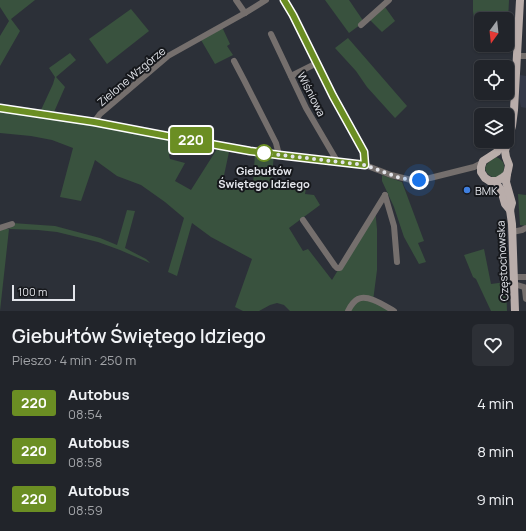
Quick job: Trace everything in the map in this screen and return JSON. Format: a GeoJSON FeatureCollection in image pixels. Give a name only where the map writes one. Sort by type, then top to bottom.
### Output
{"type":"FeatureCollection","features":[{"type":"Feature","properties":{"kind":"main road"},"geometry":{"type":"LineString","coordinates":[[508,108],[515,0]]}},
{"type":"Feature","properties":{"kind":"main road"},"geometry":{"type":"LineString","coordinates":[[498,148],[482,163],[482,174],[490,181],[499,180],[507,174],[509,167],[505,153],[513,119],[520,0]]}},
{"type":"Feature","properties":{"kind":"main road"},"geometry":{"type":"LineString","coordinates":[[492,155],[499,155],[507,160]]}},
{"type":"Feature","properties":{"kind":"main road","name":"Częstochowska"},"geometry":{"type":"LineString","coordinates":[[507,174],[506,182],[512,203],[510,210],[515,311]]}},
{"type":"Feature","properties":{"kind":"main road","name":"Częstochowska"},"geometry":{"type":"LineString","coordinates":[[490,181],[501,190],[505,204],[510,210]]}},
{"type":"Feature","properties":{"kind":"street"},"geometry":{"type":"LineString","coordinates":[[236,0],[245,13]]}},
{"type":"Feature","properties":{"kind":"street","name":"Zielone Wzgórze"},"geometry":{"type":"LineString","coordinates":[[94,122],[100,114],[168,56],[266,0]]}},
{"type":"Feature","properties":{"kind":"street"},"geometry":{"type":"LineString","coordinates":[[284,0],[291,11],[333,96],[364,152],[365,165]]}},
{"type":"Feature","properties":{"kind":"street"},"geometry":{"type":"LineString","coordinates":[[361,25],[389,0]]}},
{"type":"Feature","properties":{"kind":"street","name":"Wiśniowa"},"geometry":{"type":"LineString","coordinates":[[271,34],[306,108],[337,161]]}},
{"type":"Feature","properties":{"kind":"street"},"geometry":{"type":"LineString","coordinates":[[517,56],[526,56]]}},
{"type":"Feature","properties":{"kind":"street"},"geometry":{"type":"LineString","coordinates":[[234,61],[273,137],[279,155]]}},
{"type":"Feature","properties":{"kind":"street"},"geometry":{"type":"LineString","coordinates":[[291,76],[317,63]]}},
{"type":"Feature","properties":{"kind":"street"},"geometry":{"type":"LineString","coordinates":[[0,108],[94,122],[279,155],[365,165],[397,177],[415,180],[462,170],[482,163]]}},
{"type":"Feature","properties":{"kind":"street"},"geometry":{"type":"LineString","coordinates":[[462,170],[482,174]]}},
{"type":"Feature","properties":{"kind":"street"},"geometry":{"type":"LineString","coordinates":[[303,220],[335,266],[340,268],[385,195],[394,226],[397,262]]}},
{"type":"Feature","properties":{"kind":"street"},"geometry":{"type":"LineString","coordinates":[[0,228],[12,224]]}},
{"type":"Feature","properties":{"kind":"street"},"geometry":{"type":"LineString","coordinates":[[512,232],[526,228]]}},
{"type":"Feature","properties":{"kind":"street"},"geometry":{"type":"LineString","coordinates":[[514,281],[526,277]]}},
{"type":"Feature","properties":{"kind":"street"},"geometry":{"type":"LineString","coordinates":[[514,281],[524,287],[526,299]]}},
{"type":"Feature","properties":{"kind":"street"},"geometry":{"type":"LineString","coordinates":[[348,311],[356,299],[363,297],[374,300],[394,311]]}},
{"type":"Feature","properties":{"kind":"shaded area"},"geometry":{"type":"Polygon","coordinates":[[[520,75],[526,76],[526,108],[521,107],[519,98],[520,75]]]}},
{"type":"Feature","properties":{"kind":"green space"},"geometry":{"type":"Polygon","coordinates":[[[0,0],[35,0],[11,19],[20,31],[0,66],[0,36],[9,21],[0,7],[0,0]]]}},
{"type":"Feature","properties":{"kind":"green space"},"geometry":{"type":"Polygon","coordinates":[[[325,0],[349,0],[364,22],[349,33],[325,0]]]}},
{"type":"Feature","properties":{"kind":"green space"},"geometry":{"type":"Polygon","coordinates":[[[473,0],[509,0],[508,12],[474,12],[474,19],[473,0]]]}},
{"type":"Feature","properties":{"kind":"green space"},"geometry":{"type":"Polygon","coordinates":[[[385,7],[395,21],[382,32],[370,20],[385,7]]]}},
{"type":"Feature","properties":{"kind":"green space"},"geometry":{"type":"Polygon","coordinates":[[[131,9],[149,31],[107,64],[89,39],[131,9]]]}},
{"type":"Feature","properties":{"kind":"green space"},"geometry":{"type":"Polygon","coordinates":[[[222,27],[230,44],[227,46],[233,55],[215,64],[201,40],[222,27]]]}},
{"type":"Feature","properties":{"kind":"green space"},"geometry":{"type":"Polygon","coordinates":[[[348,38],[407,106],[395,118],[335,48],[348,38]]]}},
{"type":"Feature","properties":{"kind":"green space"},"geometry":{"type":"Polygon","coordinates":[[[70,53],[76,60],[56,77],[65,87],[54,112],[41,110],[55,77],[49,68],[70,53]]]}},
{"type":"Feature","properties":{"kind":"green space"},"geometry":{"type":"Polygon","coordinates":[[[0,110],[93,123],[177,140],[169,155],[170,159],[185,163],[175,181],[191,190],[217,149],[229,152],[223,180],[253,185],[255,153],[274,155],[271,184],[306,188],[305,194],[314,195],[320,205],[289,228],[303,251],[308,249],[332,280],[375,209],[377,229],[377,270],[373,301],[392,311],[290,311],[284,305],[277,303],[259,311],[243,311],[235,307],[252,259],[211,237],[192,223],[177,276],[168,272],[184,218],[141,185],[117,176],[95,160],[81,201],[60,197],[73,148],[52,140],[0,133],[0,110]]]}},
{"type":"Feature","properties":{"kind":"green space"},"geometry":{"type":"Polygon","coordinates":[[[496,157],[502,160],[504,169],[502,175],[495,178],[488,174],[485,168],[489,162],[496,157]]]}},
{"type":"Feature","properties":{"kind":"green space"},"geometry":{"type":"Polygon","coordinates":[[[382,175],[402,182],[424,241],[418,243],[426,262],[419,264],[404,237],[394,207],[382,181],[382,175]]]}},
{"type":"Feature","properties":{"kind":"green space"},"geometry":{"type":"Polygon","coordinates":[[[518,194],[526,195],[526,226],[520,225],[518,194]]]}},
{"type":"Feature","properties":{"kind":"green space"},"geometry":{"type":"Polygon","coordinates":[[[127,210],[135,211],[125,248],[146,259],[150,263],[98,242],[57,232],[9,229],[12,223],[55,226],[100,238],[117,245],[127,210]]]}},
{"type":"Feature","properties":{"kind":"green space"},"geometry":{"type":"Polygon","coordinates":[[[0,229],[9,229],[0,311],[0,229]]]}},
{"type":"Feature","properties":{"kind":"green space"},"geometry":{"type":"Polygon","coordinates":[[[484,249],[491,284],[506,282],[507,311],[491,311],[476,279],[473,277],[464,255],[484,249]]]}},
{"type":"Feature","properties":{"kind":"bus line","name":"220"},"geometry":{"type":"LineString","coordinates":[[0,108],[94,122],[250,151],[365,165],[364,152],[333,96],[289,7],[284,0]]}},
{"type":"Feature","properties":{"kind":"place","name":"Giebułtów Świętego Idziego"},"geometry":{"type":"Point","coordinates":[264,153]}},
{"type":"Feature","properties":{"kind":"place","name":"BMK"},"geometry":{"type":"Point","coordinates":[467,190]}},
{"type":"Feature","properties":{"kind":"route"},"geometry":{"type":"LineString","coordinates":[[264,153],[348,162],[370,166],[397,177],[419,180]]}}]}
